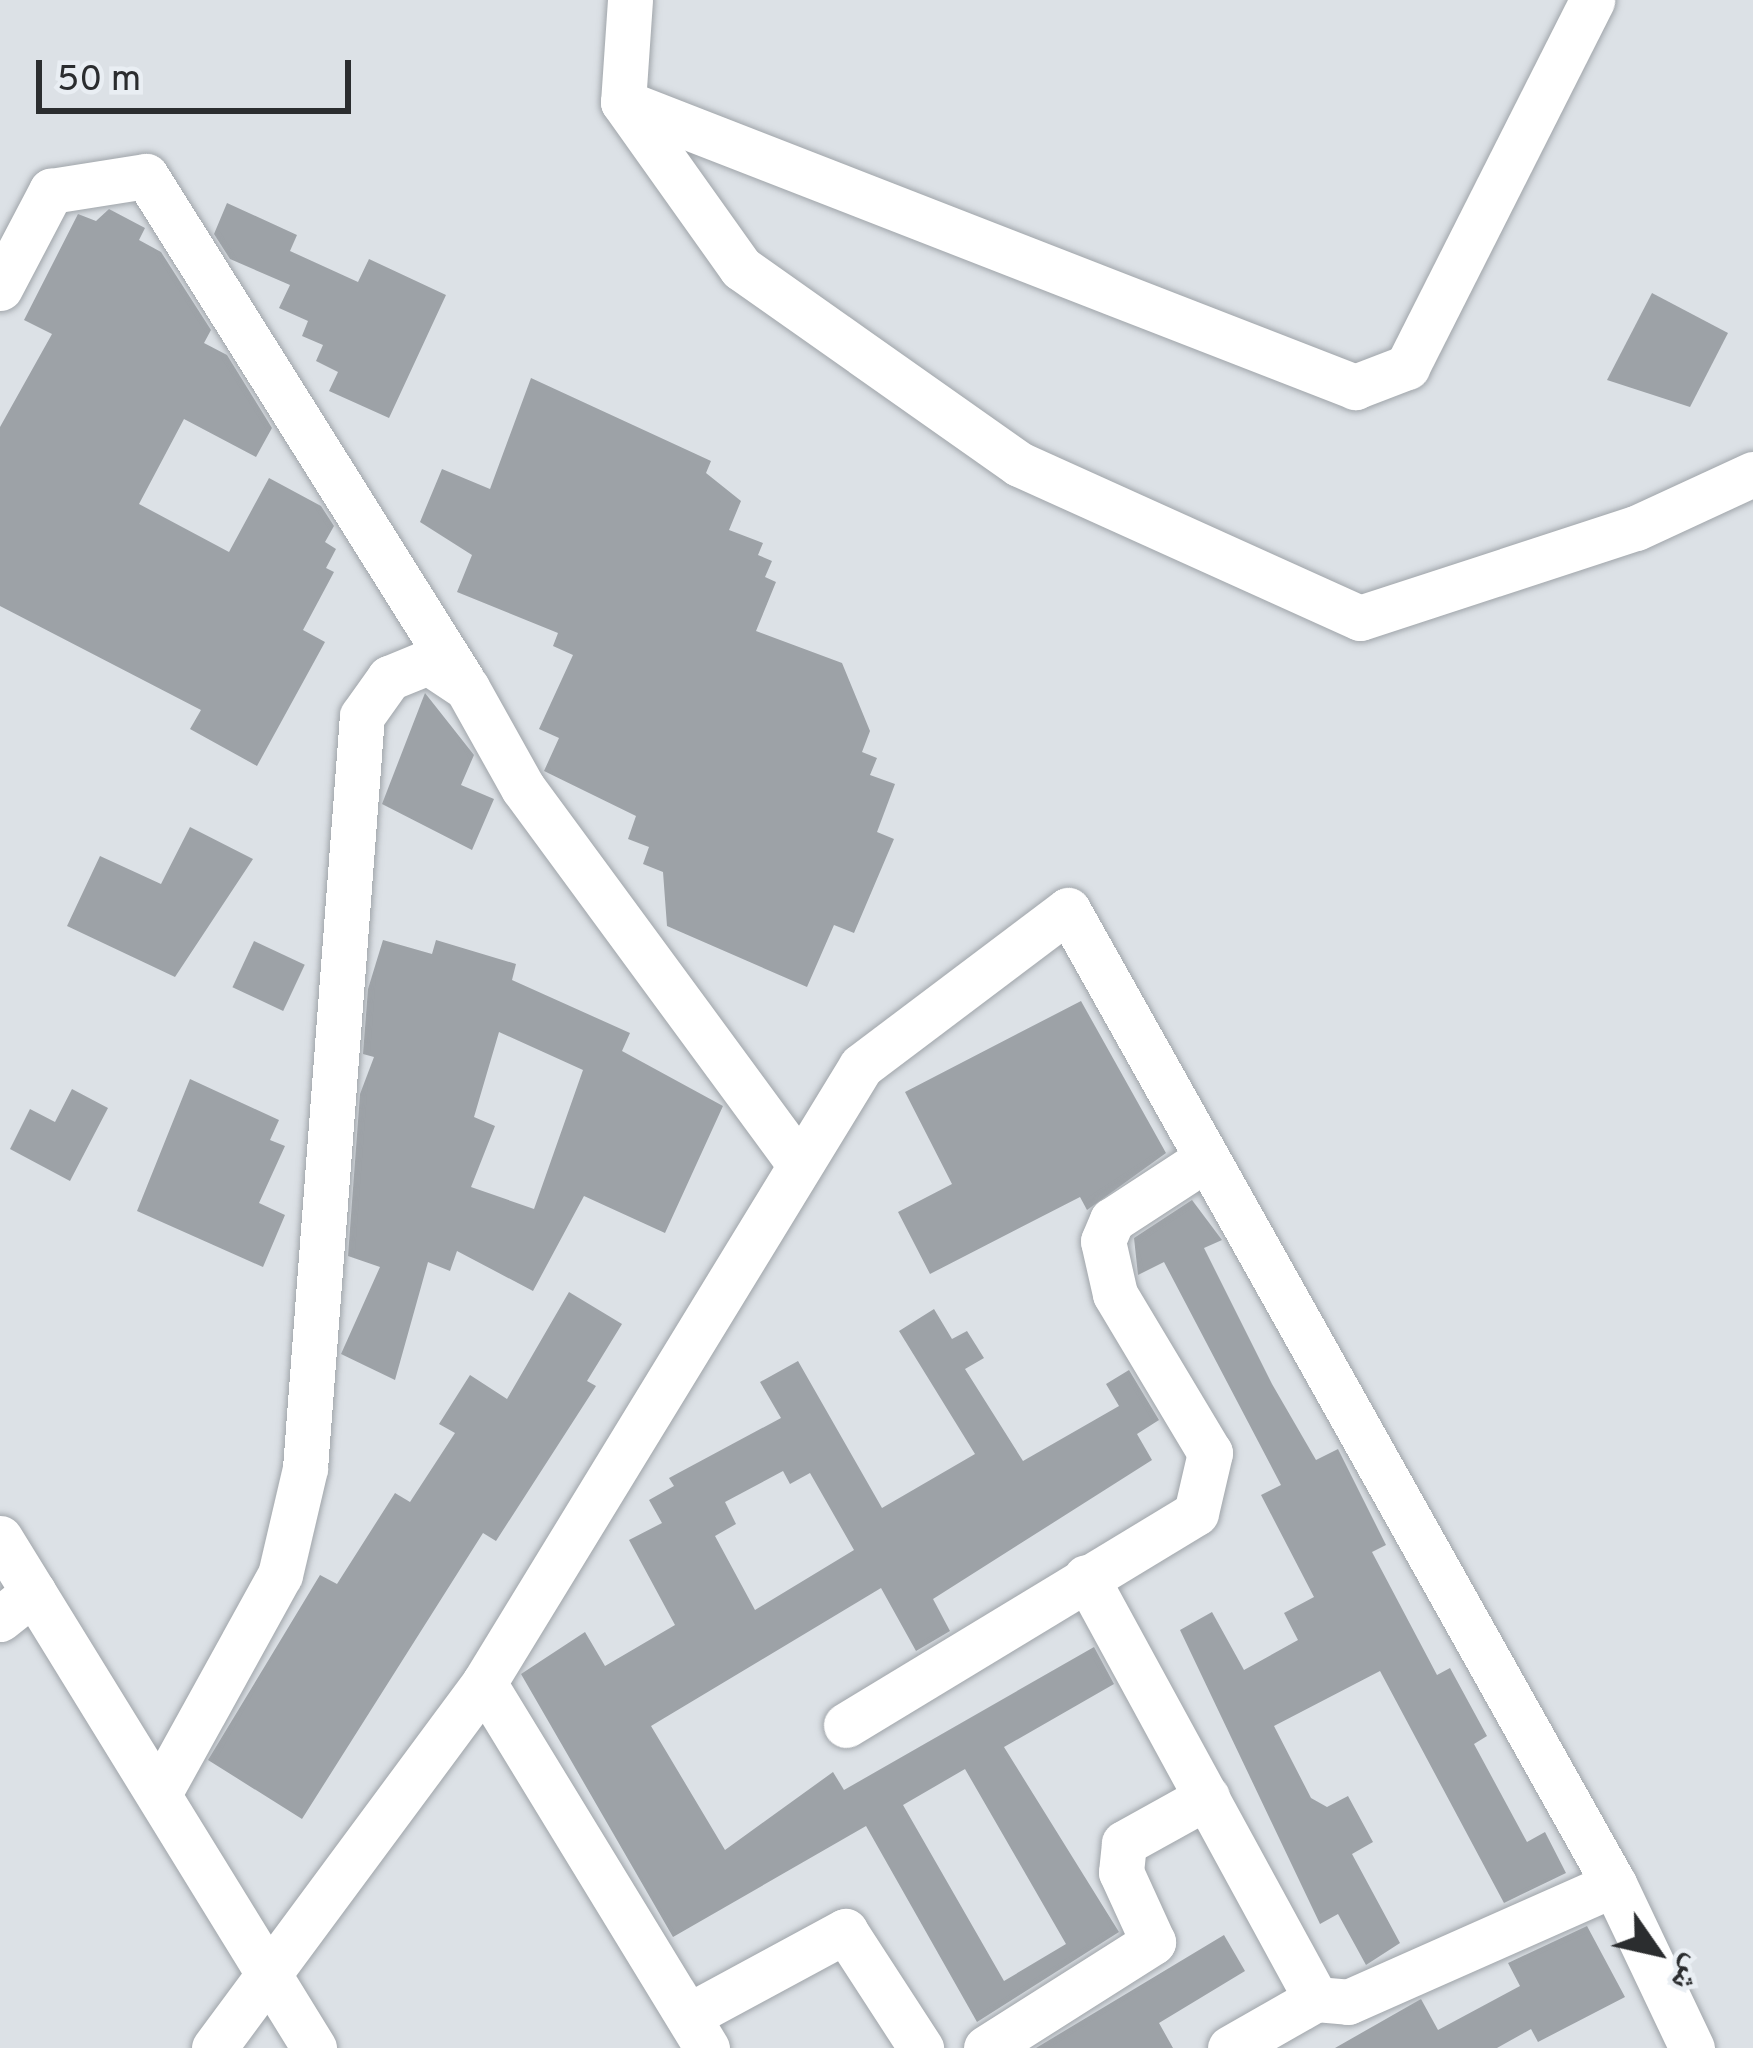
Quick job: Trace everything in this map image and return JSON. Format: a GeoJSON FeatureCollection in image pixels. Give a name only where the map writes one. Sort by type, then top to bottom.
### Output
{"type":"FeatureCollection","features":[{"type":"Feature","properties":{"kind":"street"},"geometry":{"type":"LineString","coordinates":[[630,0],[623,102],[741,268],[1019,464],[1360,618],[1636,528],[1753,474]]}},
{"type":"Feature","properties":{"kind":"street"},"geometry":{"type":"LineString","coordinates":[[623,102],[1355,387],[1407,367],[1592,0]]}},
{"type":"Feature","properties":{"kind":"street"},"geometry":{"type":"LineString","coordinates":[[0,288],[51,191],[146,176],[467,688],[523,788],[798,1162]]}},
{"type":"Feature","properties":{"kind":"street"},"geometry":{"type":"LineString","coordinates":[[160,1792],[280,1574],[304,1468],[362,716],[389,678],[428,662],[467,688]]}},
{"type":"Feature","properties":{"kind":"street"},"geometry":{"type":"LineString","coordinates":[[214,2048],[269,1964],[484,1683],[860,1066],[1068,910],[1204,1160],[1614,1884],[1692,2048]]}},
{"type":"Feature","properties":{"kind":"street"},"geometry":{"type":"LineString","coordinates":[[847,1725],[1196,1513],[1208,1480],[1210,1453],[1115,1294],[1103,1241],[1112,1220],[1204,1160]]}},
{"type":"Feature","properties":{"kind":"street"},"geometry":{"type":"LineString","coordinates":[[0,1538],[17,1605],[160,1792],[269,1964],[314,2048]]}},
{"type":"Feature","properties":{"kind":"street"},"geometry":{"type":"LineString","coordinates":[[1086,1577],[1316,1999]]}},
{"type":"Feature","properties":{"kind":"street"},"geometry":{"type":"LineString","coordinates":[[484,1683],[698,2032],[845,1931],[921,2048]]}},
{"type":"Feature","properties":{"kind":"street"},"geometry":{"type":"LineString","coordinates":[[986,2048],[1153,1942],[1121,1872],[1124,1843],[1207,1797]]}},
{"type":"Feature","properties":{"kind":"street"},"geometry":{"type":"LineString","coordinates":[[1230,2048],[1316,1999],[1348,2002],[1614,1884]]}},
{"type":"Feature","properties":{"kind":"building"},"geometry":{"type":"Polygon","coordinates":[[[227,203],[297,235],[290,251],[358,282],[369,259],[446,295],[389,418],[329,391],[338,372],[316,361],[323,345],[302,336],[308,321],[279,308],[290,285],[230,259],[214,234],[227,203]]]}},
{"type":"Feature","properties":{"kind":"building"},"geometry":{"type":"Polygon","coordinates":[[[109,209],[145,228],[139,240],[161,252],[211,330],[204,343],[227,355],[272,428],[256,457],[184,419],[139,504],[229,552],[269,478],[321,506],[334,526],[325,542],[336,549],[326,568],[334,572],[303,630],[325,642],[257,766],[190,729],[201,710],[0,606],[0,427],[52,334],[24,320],[78,214],[96,221],[109,209]]]}},
{"type":"Feature","properties":{"kind":"building"},"geometry":{"type":"Polygon","coordinates":[[[1652,293],[1728,333],[1690,407],[1607,380],[1652,293]]]}},
{"type":"Feature","properties":{"kind":"building"},"geometry":{"type":"Polygon","coordinates":[[[531,378],[711,461],[706,473],[741,501],[729,530],[763,543],[758,555],[772,561],[765,577],[776,582],[756,631],[842,663],[870,731],[862,752],[877,758],[870,775],[895,784],[877,832],[894,839],[854,933],[834,925],[807,987],[667,926],[663,872],[643,864],[649,847],[628,839],[636,816],[544,771],[559,738],[539,729],[573,655],[553,646],[558,633],[457,592],[472,555],[420,522],[442,469],[490,489],[531,378]]]}},
{"type":"Feature","properties":{"kind":"building"},"geometry":{"type":"Polygon","coordinates":[[[425,693],[474,755],[461,785],[494,799],[472,850],[382,804],[425,693]]]}},
{"type":"Feature","properties":{"kind":"building"},"geometry":{"type":"Polygon","coordinates":[[[190,827],[253,859],[175,977],[67,926],[100,856],[161,884],[190,827]]]}},
{"type":"Feature","properties":{"kind":"building"},"geometry":{"type":"Polygon","coordinates":[[[383,940],[432,954],[436,940],[516,964],[512,980],[630,1033],[622,1051],[723,1106],[665,1233],[584,1196],[533,1291],[457,1251],[450,1271],[428,1262],[395,1380],[341,1354],[380,1267],[348,1256],[360,1094],[374,1057],[363,1054],[368,989],[383,940]],[[499,1032],[474,1117],[495,1126],[471,1187],[534,1209],[583,1070],[499,1032]]]}},
{"type":"Feature","properties":{"kind":"building"},"geometry":{"type":"Polygon","coordinates":[[[254,941],[305,965],[283,1011],[232,987],[254,941]]]}},
{"type":"Feature","properties":{"kind":"building"},"geometry":{"type":"Polygon","coordinates":[[[1081,1001],[1166,1153],[1087,1210],[1080,1197],[930,1274],[898,1212],[952,1184],[905,1092],[1081,1001]]]}},
{"type":"Feature","properties":{"kind":"building"},"geometry":{"type":"Polygon","coordinates":[[[190,1079],[279,1120],[270,1140],[285,1146],[259,1203],[285,1215],[263,1267],[137,1211],[190,1079]]]}},
{"type":"Feature","properties":{"kind":"building"},"geometry":{"type":"Polygon","coordinates":[[[72,1089],[108,1108],[70,1181],[10,1149],[30,1109],[55,1122],[72,1089]]]}},
{"type":"Feature","properties":{"kind":"building"},"geometry":{"type":"Polygon","coordinates":[[[1192,1200],[1222,1240],[1204,1248],[1272,1384],[1316,1460],[1338,1449],[1386,1545],[1372,1552],[1437,1675],[1450,1668],[1487,1736],[1474,1744],[1527,1842],[1545,1832],[1566,1873],[1504,1903],[1380,1671],[1274,1726],[1311,1798],[1327,1807],[1348,1796],[1373,1842],[1352,1854],[1400,1943],[1366,1965],[1338,1914],[1320,1924],[1180,1630],[1212,1612],[1244,1670],[1298,1640],[1284,1613],[1314,1597],[1261,1495],[1281,1485],[1164,1262],[1138,1275],[1134,1238],[1192,1200]]]}},
{"type":"Feature","properties":{"kind":"building"},"geometry":{"type":"Polygon","coordinates":[[[569,1292],[622,1324],[587,1381],[596,1386],[496,1541],[483,1533],[302,1819],[208,1760],[320,1575],[337,1584],[395,1493],[410,1502],[455,1433],[439,1424],[470,1375],[507,1399],[569,1292]]]}},
{"type":"Feature","properties":{"kind":"building"},"geometry":{"type":"Polygon","coordinates":[[[934,1309],[952,1339],[967,1331],[984,1358],[965,1369],[1023,1461],[1119,1406],[1106,1384],[1129,1370],[1159,1420],[1137,1434],[1152,1460],[933,1599],[950,1631],[916,1651],[881,1588],[651,1726],[725,1850],[833,1772],[844,1790],[1094,1647],[1114,1684],[1004,1747],[1119,1932],[977,2022],[866,1826],[673,1937],[521,1674],[585,1632],[605,1666],[675,1625],[629,1540],[662,1523],[649,1500],[674,1486],[669,1478],[781,1418],[760,1382],[798,1361],[882,1508],[975,1454],[899,1331],[934,1309]],[[783,1471],[725,1502],[736,1524],[715,1536],[755,1610],[854,1550],[810,1473],[790,1484],[783,1471]],[[965,1769],[903,1805],[1004,1981],[1066,1944],[965,1769]]]}},
{"type":"Feature","properties":{"kind":"building"},"geometry":{"type":"Polygon","coordinates":[[[1587,1926],[1625,1997],[1538,2042],[1531,2029],[1497,2048],[1335,2048],[1421,1999],[1438,2030],[1520,1986],[1508,1963],[1587,1926]]]}},
{"type":"Feature","properties":{"kind":"building"},"geometry":{"type":"Polygon","coordinates":[[[1224,1935],[1245,1971],[1159,2023],[1173,2048],[1036,2048],[1224,1935]]]}}]}
